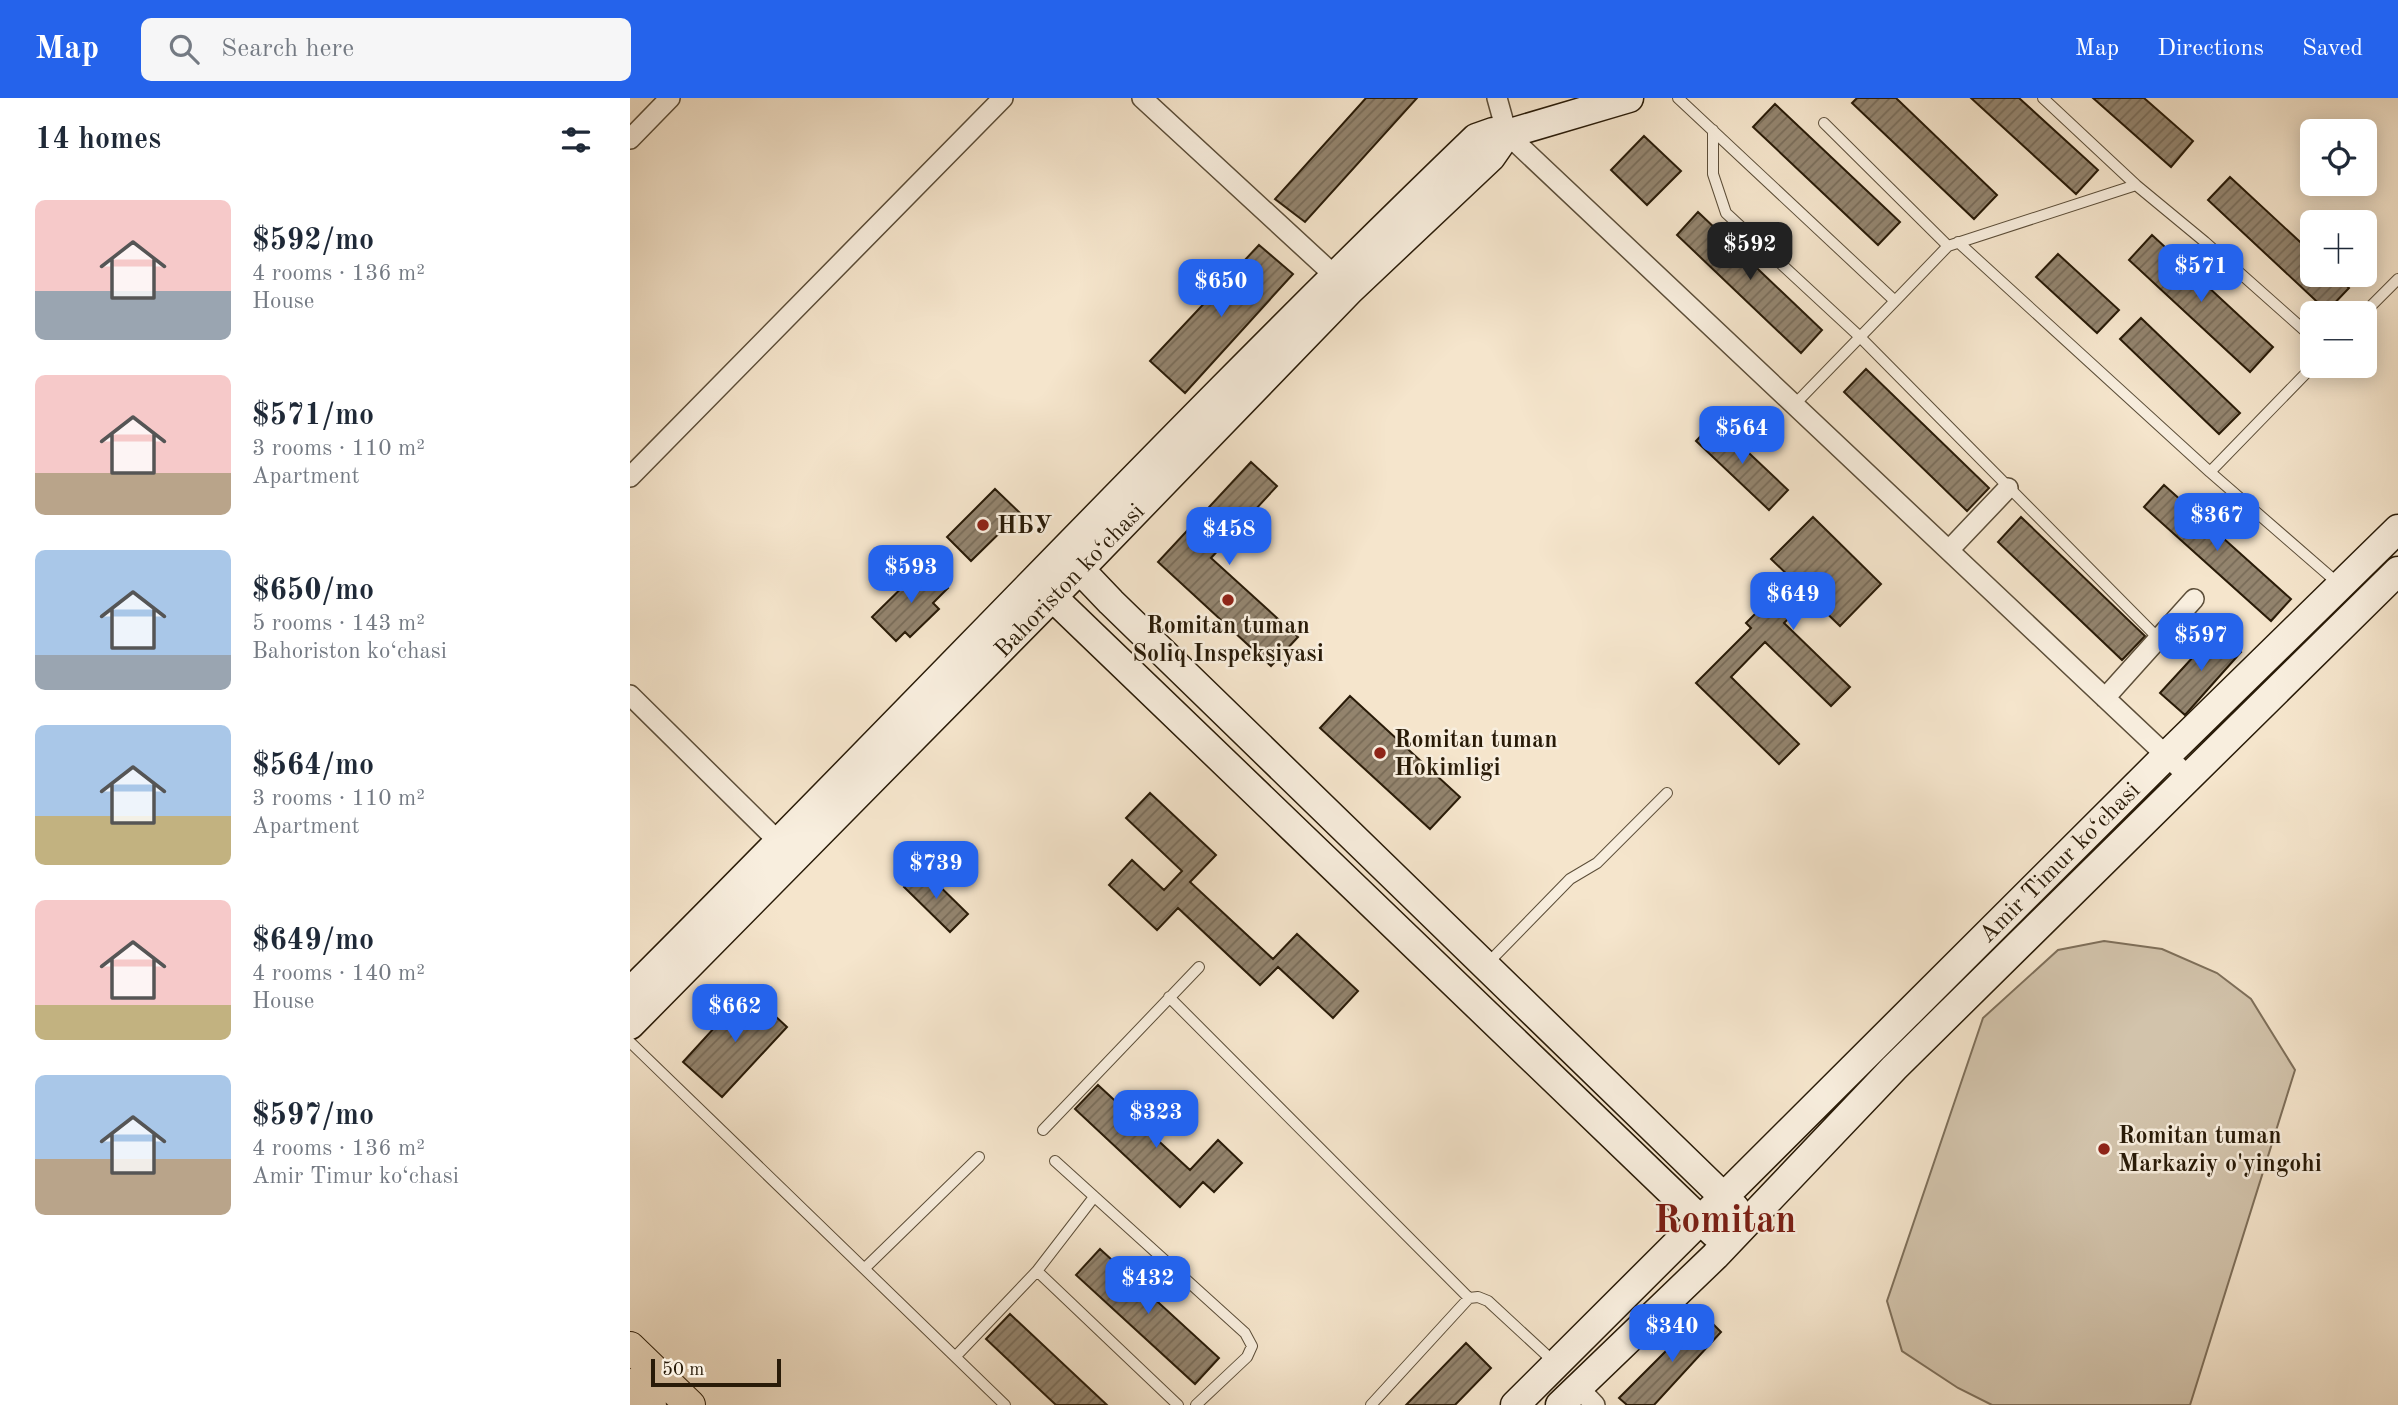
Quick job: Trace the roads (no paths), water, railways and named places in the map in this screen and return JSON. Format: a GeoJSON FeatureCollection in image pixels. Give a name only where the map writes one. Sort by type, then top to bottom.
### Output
{"type":"FeatureCollection","features":[{"type":"Feature","properties":{"kind":"main road"},"geometry":{"type":"LineString","coordinates":[[630,1347],[690,1405]]}},
{"type":"Feature","properties":{"kind":"main road"},"geometry":{"type":"LineString","coordinates":[[630,1384],[651,1405]]}},
{"type":"Feature","properties":{"kind":"street"},"geometry":{"type":"LineString","coordinates":[[630,139],[670,98]]}},
{"type":"Feature","properties":{"kind":"street"},"geometry":{"type":"LineString","coordinates":[[630,477],[1003,98]]}},
{"type":"Feature","properties":{"kind":"street"},"geometry":{"type":"LineString","coordinates":[[1142,98],[1334,275]]}},
{"type":"Feature","properties":{"kind":"street"},"geometry":{"type":"LineString","coordinates":[[1497,98],[1507,134],[2189,777]]}},
{"type":"Feature","properties":{"kind":"street","name":"Bahoriston ko‘chasi"},"geometry":{"type":"LineString","coordinates":[[1072,561],[1334,275],[1476,138],[1493,132],[1507,134],[1629,98]]}},
{"type":"Feature","properties":{"kind":"street","name":"Bahoriston ko‘chasi"},"geometry":{"type":"LineString","coordinates":[[630,992],[1350,290],[1491,157],[1507,134]]}},
{"type":"Feature","properties":{"kind":"street"},"geometry":{"type":"LineString","coordinates":[[1948,550],[2008,488]]}},
{"type":"Feature","properties":{"kind":"street","name":"Amir Timur ko‘chasi"},"geometry":{"type":"LineString","coordinates":[[1515,1405],[2166,756],[2398,529]]}},
{"type":"Feature","properties":{"kind":"street"},"geometry":{"type":"LineString","coordinates":[[1072,561],[1111,602],[1749,1221]]}},
{"type":"Feature","properties":{"kind":"street","name":"Amir Timur ko‘chasi"},"geometry":{"type":"LineString","coordinates":[[1578,1399],[1894,1068],[2398,571]]}},
{"type":"Feature","properties":{"kind":"street"},"geometry":{"type":"LineString","coordinates":[[1044,589],[1725,1244]]}},
{"type":"Feature","properties":{"kind":"street","name":"Bahoriston ko‘chasi"},"geometry":{"type":"LineString","coordinates":[[630,1025],[1044,589]]}},
{"type":"Feature","properties":{"kind":"street"},"geometry":{"type":"LineString","coordinates":[[2105,698],[2194,599]]}},
{"type":"Feature","properties":{"kind":"street"},"geometry":{"type":"LineString","coordinates":[[630,695],[780,843]]}},
{"type":"Feature","properties":{"kind":"street"},"geometry":{"type":"LineString","coordinates":[[1556,1364],[1578,1399]]}},
{"type":"Feature","properties":{"kind":"lane"},"geometry":{"type":"LineString","coordinates":[[1678,98],[1895,301]]}},
{"type":"Feature","properties":{"kind":"lane"},"geometry":{"type":"LineString","coordinates":[[2043,98],[2136,185],[2300,326]]}},
{"type":"Feature","properties":{"kind":"lane"},"geometry":{"type":"LineString","coordinates":[[1824,123],[1953,244],[2340,585]]}},
{"type":"Feature","properties":{"kind":"lane"},"geometry":{"type":"LineString","coordinates":[[1713,130],[1713,174],[1726,213],[1860,336],[2158,638]]}},
{"type":"Feature","properties":{"kind":"lane"},"geometry":{"type":"LineString","coordinates":[[1794,405],[1953,244],[2136,185]]}},
{"type":"Feature","properties":{"kind":"lane"},"geometry":{"type":"LineString","coordinates":[[2376,301],[2398,279]]}},
{"type":"Feature","properties":{"kind":"lane"},"geometry":{"type":"LineString","coordinates":[[2210,472],[2301,378]]}},
{"type":"Feature","properties":{"kind":"lane"},"geometry":{"type":"LineString","coordinates":[[1485,966],[1570,879],[1597,863],[1667,793]]}},
{"type":"Feature","properties":{"kind":"lane"},"geometry":{"type":"LineString","coordinates":[[1043,1130],[1199,967]]}},
{"type":"Feature","properties":{"kind":"lane"},"geometry":{"type":"LineString","coordinates":[[1169,997],[1469,1298]]}},
{"type":"Feature","properties":{"kind":"lane"},"geometry":{"type":"LineString","coordinates":[[630,1042],[1006,1405]]}},
{"type":"Feature","properties":{"kind":"lane"},"geometry":{"type":"LineString","coordinates":[[865,1268],[979,1157]]}},
{"type":"Feature","properties":{"kind":"lane"},"geometry":{"type":"LineString","coordinates":[[1055,1161],[1245,1333],[1252,1346],[1247,1357],[1196,1405]]}},
{"type":"Feature","properties":{"kind":"lane"},"geometry":{"type":"LineString","coordinates":[[956,1356],[1037,1271],[1094,1197]]}},
{"type":"Feature","properties":{"kind":"lane"},"geometry":{"type":"LineString","coordinates":[[1037,1271],[1178,1405]]}},
{"type":"Feature","properties":{"kind":"lane"},"geometry":{"type":"LineString","coordinates":[[1371,1405],[1469,1298],[1478,1297],[1488,1301],[1556,1364]]}},
{"type":"Feature","properties":{"kind":"place","name":"НБУ"},"geometry":{"type":"Point","coordinates":[983,525]}},
{"type":"Feature","properties":{"kind":"place","name":"Romitan tuman Soliq Inspeksiyasi"},"geometry":{"type":"Point","coordinates":[1228,600]}},
{"type":"Feature","properties":{"kind":"place","name":"Romitan tuman Hokimligi"},"geometry":{"type":"Point","coordinates":[1380,753]}},
{"type":"Feature","properties":{"kind":"place","name":"Romitan tuman Markaziy o'yingohi"},"geometry":{"type":"Point","coordinates":[2104,1149]}},
{"type":"Feature","properties":{"kind":"district","name":"Romitan"},"geometry":{"type":"Point","coordinates":[1725,1219]}}]}
